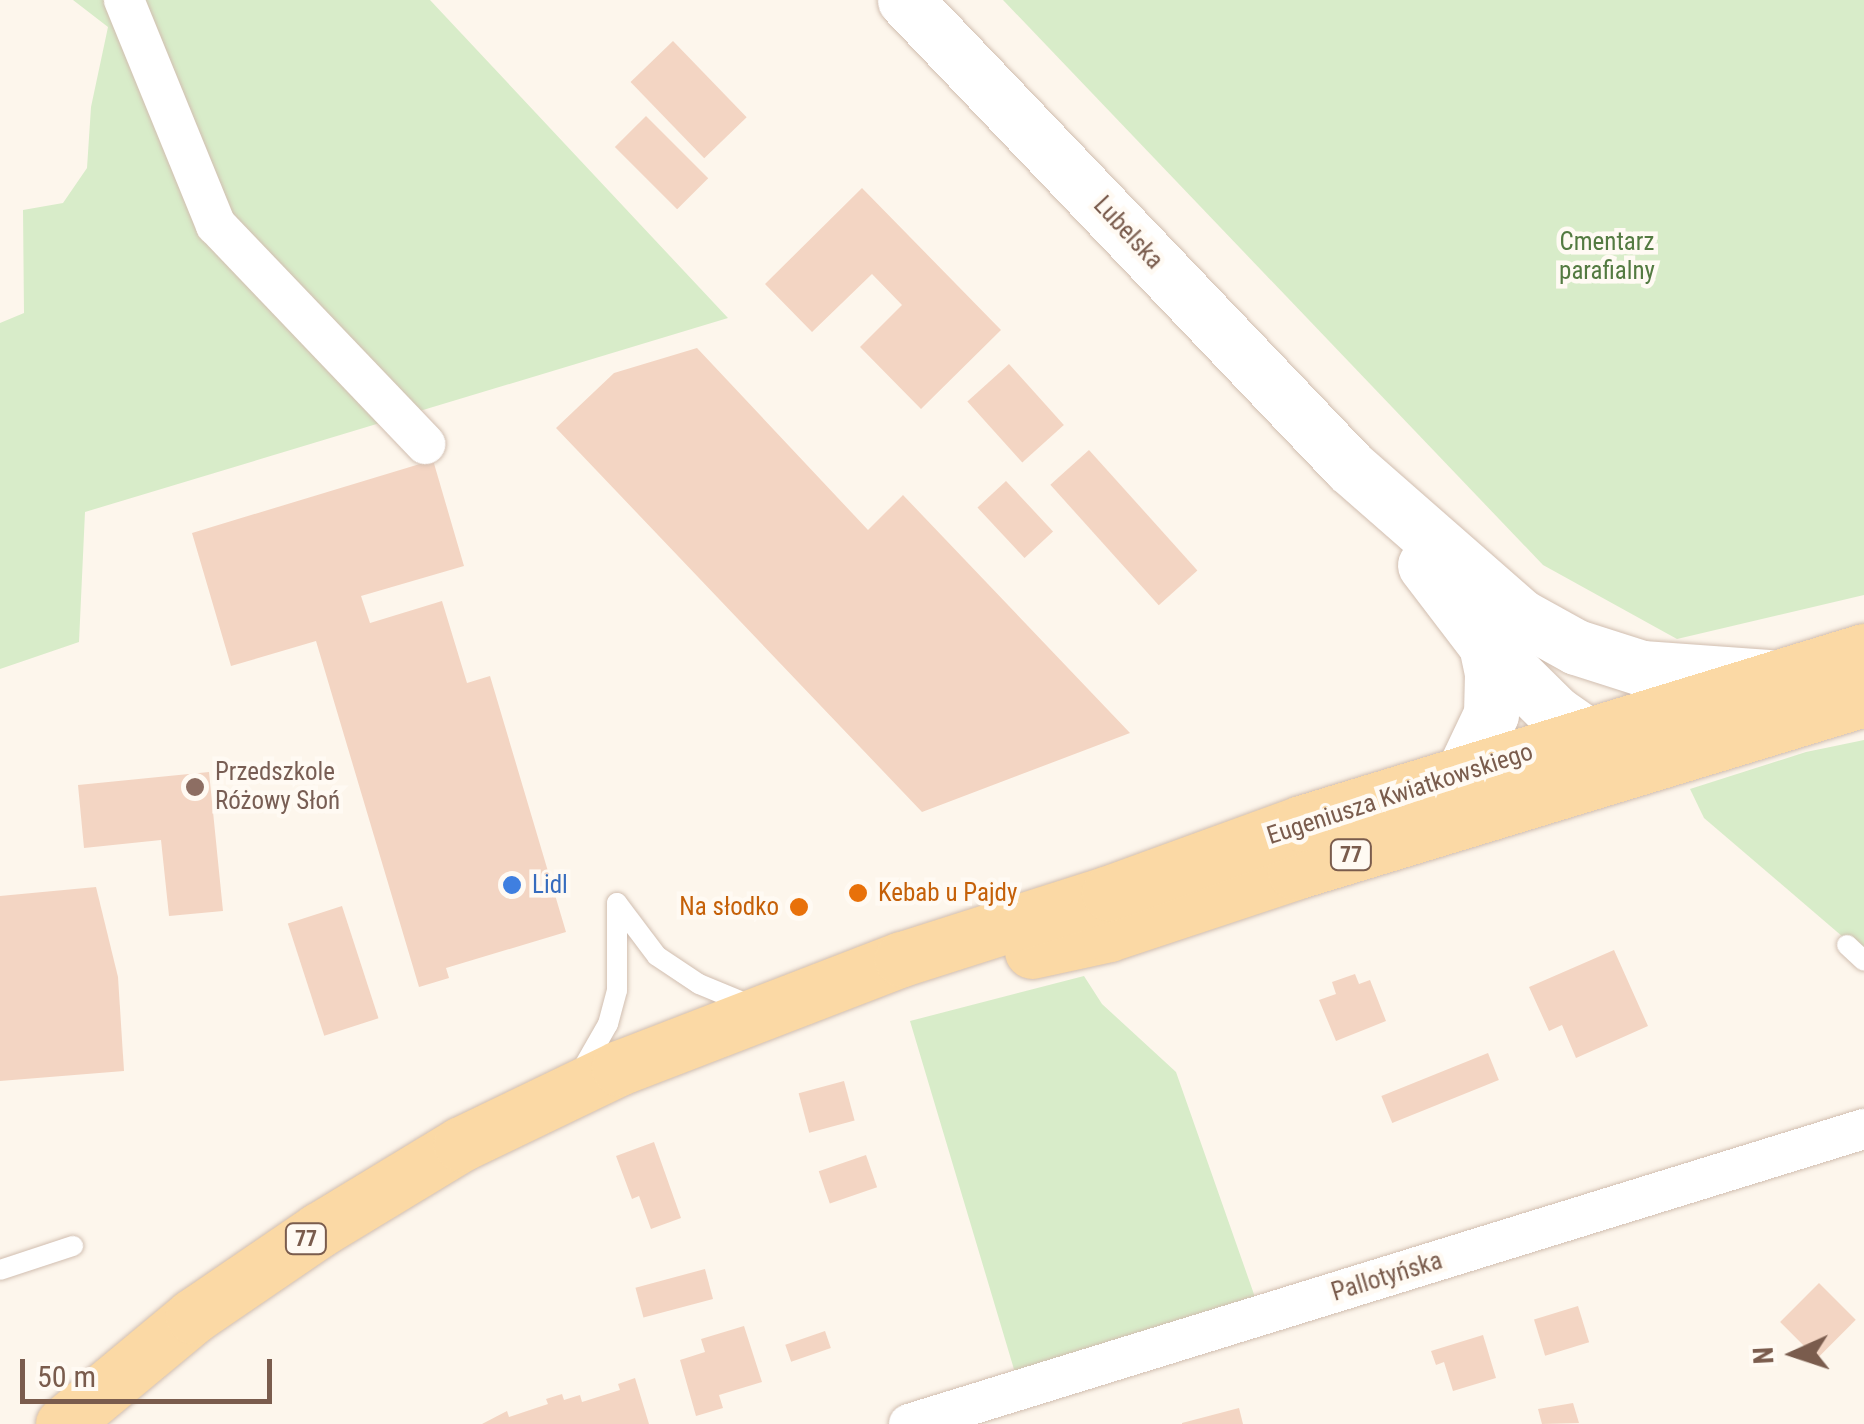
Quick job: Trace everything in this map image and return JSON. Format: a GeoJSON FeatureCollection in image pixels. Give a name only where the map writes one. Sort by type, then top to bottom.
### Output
{"type":"FeatureCollection","features":[{"type":"Feature","properties":{"kind":"main road","name":"Lubelska"},"geometry":{"type":"LineString","coordinates":[[905,0],[1503,630],[1556,712],[1586,735],[1652,763]]}},
{"type":"Feature","properties":{"kind":"main road","name":"Lubelska"},"geometry":{"type":"LineString","coordinates":[[1503,630],[1642,668],[1776,677]]}},
{"type":"Feature","properties":{"kind":"main road"},"geometry":{"type":"LineString","coordinates":[[1463,773],[1490,714],[1492,673],[1503,630]]}},
{"type":"Feature","properties":{"kind":"main road","name":"Eugeniusza Kwiatkowskiego"},"geometry":{"type":"LineString","coordinates":[[63,1424],[184,1322],[253,1272],[437,1158],[572,1089],[902,959],[1108,892],[1301,823],[1864,650]]}},
{"type":"Feature","properties":{"kind":"main road","name":"Eugeniusza Kwiatkowskiego"},"geometry":{"type":"LineString","coordinates":[[828,991],[911,979],[1109,934],[1864,698]]}},
{"type":"Feature","properties":{"kind":"main road"},"geometry":{"type":"LineString","coordinates":[[1542,797],[1573,765],[1586,735]]}},
{"type":"Feature","properties":{"kind":"street"},"geometry":{"type":"LineString","coordinates":[[124,0],[216,225],[425,444]]}},
{"type":"Feature","properties":{"kind":"street","name":"Pallotyńska"},"geometry":{"type":"LineString","coordinates":[[909,1424],[991,1412],[1864,1129]]}},
{"type":"Feature","properties":{"kind":"lane"},"geometry":{"type":"LineString","coordinates":[[572,1089],[608,1024],[617,990],[617,904],[657,956],[698,984],[766,1012]]}},
{"type":"Feature","properties":{"kind":"lane"},"geometry":{"type":"LineString","coordinates":[[1848,945],[1864,961]]}},
{"type":"Feature","properties":{"kind":"lane"},"geometry":{"type":"LineString","coordinates":[[0,1270],[73,1246]]}},
{"type":"Feature","properties":{"kind":"green space"},"geometry":{"type":"Polygon","coordinates":[[[73,0],[430,0],[728,318],[85,512],[79,642],[0,669],[0,323],[24,313],[23,210],[63,203],[87,168],[91,107],[108,27],[73,0]]]}},
{"type":"Feature","properties":{"kind":"green space","name":"Cmentarz parafialny"},"geometry":{"type":"Polygon","coordinates":[[[1003,0],[1864,0],[1864,595],[1677,639],[1543,565],[1003,0]]]}},
{"type":"Feature","properties":{"kind":"green space"},"geometry":{"type":"Polygon","coordinates":[[[1864,740],[1864,955],[1704,818],[1690,789],[1806,752],[1864,740]]]}},
{"type":"Feature","properties":{"kind":"green space"},"geometry":{"type":"Polygon","coordinates":[[[1084,976],[1102,1004],[1176,1072],[1256,1300],[1016,1376],[910,1021],[1084,976]]]}},
{"type":"Feature","properties":{"kind":"building"},"geometry":{"type":"Polygon","coordinates":[[[673,41],[747,117],[704,158],[631,82],[673,41]]]}},
{"type":"Feature","properties":{"kind":"building"},"geometry":{"type":"Polygon","coordinates":[[[646,116],[708,178],[677,209],[615,147],[646,116]]]}},
{"type":"Feature","properties":{"kind":"building"},"geometry":{"type":"Polygon","coordinates":[[[862,188],[1001,330],[921,409],[860,347],[902,305],[872,274],[812,332],[765,284],[862,188]]]}},
{"type":"Feature","properties":{"kind":"building"},"geometry":{"type":"Polygon","coordinates":[[[697,348],[868,530],[903,495],[1130,733],[922,812],[556,428],[614,373],[697,348]]]}},
{"type":"Feature","properties":{"kind":"building"},"geometry":{"type":"Polygon","coordinates":[[[1009,364],[1064,425],[1022,462],[967,401],[1009,364]]]}},
{"type":"Feature","properties":{"kind":"building"},"geometry":{"type":"Polygon","coordinates":[[[1089,450],[1197,570],[1159,605],[1050,485],[1089,450]]]}},
{"type":"Feature","properties":{"kind":"building"},"geometry":{"type":"Polygon","coordinates":[[[433,460],[464,566],[361,596],[370,623],[442,601],[467,683],[490,676],[566,932],[446,968],[449,978],[419,987],[316,641],[231,666],[192,533],[433,460]]]}},
{"type":"Feature","properties":{"kind":"building"},"geometry":{"type":"Polygon","coordinates":[[[1006,481],[1053,531],[1025,558],[977,508],[1006,481]]]}},
{"type":"Feature","properties":{"kind":"building"},"geometry":{"type":"Polygon","coordinates":[[[209,772],[223,911],[169,916],[161,840],[84,848],[78,785],[209,772]]]}},
{"type":"Feature","properties":{"kind":"building"},"geometry":{"type":"Polygon","coordinates":[[[96,887],[118,977],[124,1071],[0,1081],[0,896],[96,887]]]}},
{"type":"Feature","properties":{"kind":"building"},"geometry":{"type":"Polygon","coordinates":[[[342,906],[378,1018],[324,1036],[288,924],[342,906]]]}},
{"type":"Feature","properties":{"kind":"building"},"geometry":{"type":"Polygon","coordinates":[[[1614,950],[1648,1026],[1576,1058],[1562,1025],[1549,1031],[1529,987],[1614,950]]]}},
{"type":"Feature","properties":{"kind":"building"},"geometry":{"type":"Polygon","coordinates":[[[1355,974],[1359,984],[1370,980],[1386,1021],[1336,1041],[1319,1000],[1336,994],[1332,982],[1355,974]]]}},
{"type":"Feature","properties":{"kind":"building"},"geometry":{"type":"Polygon","coordinates":[[[1488,1053],[1499,1080],[1392,1123],[1381,1096],[1488,1053]]]}},
{"type":"Feature","properties":{"kind":"building"},"geometry":{"type":"Polygon","coordinates":[[[844,1081],[855,1121],[809,1133],[799,1093],[844,1081]]]}},
{"type":"Feature","properties":{"kind":"building"},"geometry":{"type":"Polygon","coordinates":[[[654,1142],[681,1218],[651,1229],[639,1196],[632,1199],[616,1156],[654,1142]]]}},
{"type":"Feature","properties":{"kind":"building"},"geometry":{"type":"Polygon","coordinates":[[[866,1155],[877,1187],[830,1203],[819,1171],[866,1155]]]}},
{"type":"Feature","properties":{"kind":"building"},"geometry":{"type":"Polygon","coordinates":[[[705,1269],[713,1299],[643,1318],[635,1288],[705,1269]]]}},
{"type":"Feature","properties":{"kind":"building"},"geometry":{"type":"Polygon","coordinates":[[[1819,1283],[1856,1320],[1817,1359],[1780,1322],[1819,1283]]]}},
{"type":"Feature","properties":{"kind":"building"},"geometry":{"type":"Polygon","coordinates":[[[1578,1306],[1589,1342],[1545,1356],[1534,1319],[1578,1306]]]}},
{"type":"Feature","properties":{"kind":"building"},"geometry":{"type":"Polygon","coordinates":[[[744,1326],[762,1382],[719,1395],[723,1408],[696,1416],[680,1360],[705,1352],[701,1339],[744,1326]]]}},
{"type":"Feature","properties":{"kind":"building"},"geometry":{"type":"Polygon","coordinates":[[[825,1331],[831,1348],[791,1362],[785,1345],[825,1331]]]}},
{"type":"Feature","properties":{"kind":"building"},"geometry":{"type":"Polygon","coordinates":[[[1483,1335],[1496,1378],[1453,1391],[1444,1362],[1436,1365],[1431,1351],[1483,1335]]]}},
{"type":"Feature","properties":{"kind":"building"},"geometry":{"type":"Polygon","coordinates":[[[635,1378],[649,1424],[482,1424],[507,1411],[509,1417],[548,1404],[546,1399],[562,1394],[564,1400],[580,1395],[582,1402],[620,1390],[618,1384],[635,1378]]]}},
{"type":"Feature","properties":{"kind":"building"},"geometry":{"type":"Polygon","coordinates":[[[1573,1403],[1579,1423],[1542,1424],[1538,1409],[1573,1403]]]}},
{"type":"Feature","properties":{"kind":"building"},"geometry":{"type":"Polygon","coordinates":[[[1239,1408],[1243,1424],[1182,1424],[1182,1423],[1239,1408]]]}},
{"type":"Feature","properties":{"kind":"place","name":"Przedszkole Różowy Słoń"},"geometry":{"type":"Point","coordinates":[195,787]}},
{"type":"Feature","properties":{"kind":"place","name":"Lidl"},"geometry":{"type":"Point","coordinates":[512,885]}},
{"type":"Feature","properties":{"kind":"place","name":"Kebab u Pajdy"},"geometry":{"type":"Point","coordinates":[858,893]}},
{"type":"Feature","properties":{"kind":"place","name":"Na słodko"},"geometry":{"type":"Point","coordinates":[799,907]}}]}
